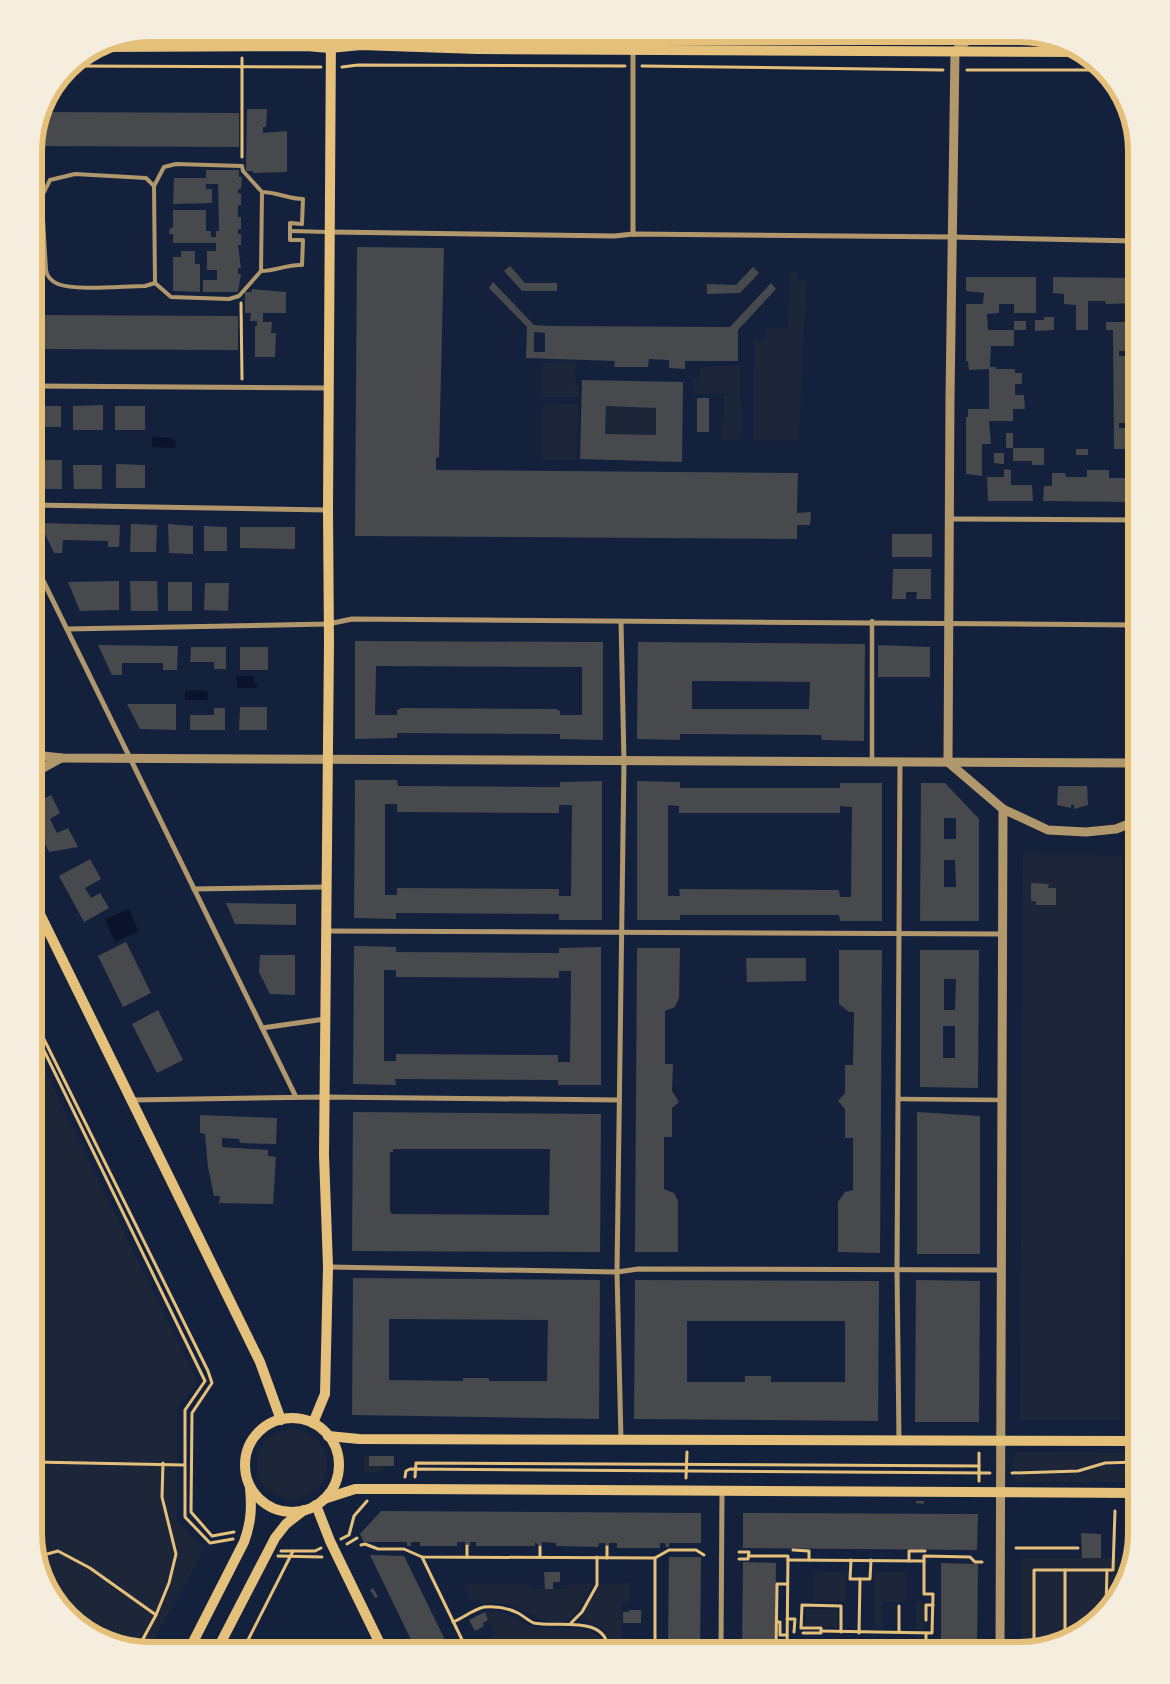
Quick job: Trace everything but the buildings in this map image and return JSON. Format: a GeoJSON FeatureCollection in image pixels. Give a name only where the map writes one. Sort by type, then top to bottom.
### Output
{"type":"FeatureCollection","features":[{"type":"Feature","properties":{"kind":"main road"},"geometry":{"type":"LineString","coordinates":[[313,1423],[325,1394],[328,1267],[324,1097],[330,42]]}},
{"type":"Feature","properties":{"kind":"main road"},"geometry":{"type":"LineString","coordinates":[[122,46],[306,46],[330,48],[361,45],[476,49],[955,51],[1051,47]]}},
{"type":"Feature","properties":{"kind":"main road"},"geometry":{"type":"LineString","coordinates":[[42,919],[267,1378],[280,1420]]}},
{"type":"Feature","properties":{"kind":"main road"},"geometry":{"type":"LineString","coordinates":[[193,1641],[246,1535],[252,1508],[245,1465],[250,1445],[262,1429],[280,1420],[297,1418],[313,1423],[328,1436],[337,1453],[338,1473],[331,1491],[320,1502]]}},
{"type":"Feature","properties":{"kind":"main road"},"geometry":{"type":"LineString","coordinates":[[328,1436],[359,1439],[1128,1441]]}},
{"type":"Feature","properties":{"kind":"main road"},"geometry":{"type":"LineString","coordinates":[[249,1484],[255,1494],[272,1508],[283,1511],[305,1510]]}},
{"type":"Feature","properties":{"kind":"main road"},"geometry":{"type":"LineString","coordinates":[[222,1641],[280,1530],[305,1510],[348,1490],[1128,1493]]}},
{"type":"Feature","properties":{"kind":"main road"},"geometry":{"type":"LineString","coordinates":[[320,1502],[330,1541],[379,1641]]}},
{"type":"Feature","properties":{"kind":"street"},"geometry":{"type":"LineString","coordinates":[[191,42],[191,47]]}},
{"type":"Feature","properties":{"kind":"street"},"geometry":{"type":"LineString","coordinates":[[948,762],[955,51],[965,43]]}},
{"type":"Feature","properties":{"kind":"street"},"geometry":{"type":"LineString","coordinates":[[633,50],[633,234]]}},
{"type":"Feature","properties":{"kind":"street"},"geometry":{"type":"LineString","coordinates":[[329,232],[615,236],[633,234],[931,238],[952,236],[1128,241]]}},
{"type":"Feature","properties":{"kind":"street"},"geometry":{"type":"LineString","coordinates":[[43,386],[328,388]]}},
{"type":"Feature","properties":{"kind":"street"},"geometry":{"type":"LineString","coordinates":[[43,505],[328,510]]}},
{"type":"Feature","properties":{"kind":"street"},"geometry":{"type":"LineString","coordinates":[[949,518],[1128,520]]}},
{"type":"Feature","properties":{"kind":"street"},"geometry":{"type":"LineString","coordinates":[[43,580],[296,1097]]}},
{"type":"Feature","properties":{"kind":"street"},"geometry":{"type":"LineString","coordinates":[[66,629],[328,624],[352,619],[1128,624]]}},
{"type":"Feature","properties":{"kind":"street"},"geometry":{"type":"LineString","coordinates":[[621,622],[624,761],[618,1272],[621,1440]]}},
{"type":"Feature","properties":{"kind":"street"},"geometry":{"type":"LineString","coordinates":[[872,622],[872,762]]}},
{"type":"Feature","properties":{"kind":"street"},"geometry":{"type":"LineString","coordinates":[[43,756],[62,758],[1128,763]]}},
{"type":"Feature","properties":{"kind":"street"},"geometry":{"type":"LineString","coordinates":[[43,768],[62,758]]}},
{"type":"Feature","properties":{"kind":"street"},"geometry":{"type":"LineString","coordinates":[[899,1441],[897,1269],[900,762]]}},
{"type":"Feature","properties":{"kind":"street"},"geometry":{"type":"LineString","coordinates":[[948,762],[1004,810],[1048,830],[1093,832],[1116,829],[1128,824]]}},
{"type":"Feature","properties":{"kind":"street"},"geometry":{"type":"LineString","coordinates":[[1000,1642],[1004,810]]}},
{"type":"Feature","properties":{"kind":"street"},"geometry":{"type":"LineString","coordinates":[[194,889],[325,887]]}},
{"type":"Feature","properties":{"kind":"street"},"geometry":{"type":"LineString","coordinates":[[325,931],[1003,934]]}},
{"type":"Feature","properties":{"kind":"street"},"geometry":{"type":"LineString","coordinates":[[262,1028],[325,1019]]}},
{"type":"Feature","properties":{"kind":"street"},"geometry":{"type":"LineString","coordinates":[[130,1100],[324,1097],[619,1100]]}},
{"type":"Feature","properties":{"kind":"street"},"geometry":{"type":"LineString","coordinates":[[898,1100],[1002,1100]]}},
{"type":"Feature","properties":{"kind":"street"},"geometry":{"type":"LineString","coordinates":[[328,1267],[618,1272],[638,1269],[1001,1270]]}},
{"type":"Feature","properties":{"kind":"street"},"geometry":{"type":"LineString","coordinates":[[721,1642],[722,1491]]}},
{"type":"Feature","properties":{"kind":"lane"},"geometry":{"type":"LineString","coordinates":[[176,164],[242,166],[243,171],[262,192],[262,271],[241,293],[229,299],[172,297],[155,283],[154,186],[164,167],[176,164]]}},
{"type":"Feature","properties":{"kind":"lane"},"geometry":{"type":"LineString","coordinates":[[154,186],[146,178],[75,174],[50,180],[43,194],[43,219],[46,270],[47,276],[52,281],[65,286],[145,286],[155,283]]}},
{"type":"Feature","properties":{"kind":"lane"},"geometry":{"type":"LineString","coordinates":[[262,192],[277,192],[289,199],[303,199],[302,224],[290,223],[290,240],[303,240],[302,265],[290,265],[276,271],[262,271]]}},
{"type":"Feature","properties":{"kind":"lane"},"geometry":{"type":"LineString","coordinates":[[291,231],[329,232]]}},
{"type":"Feature","properties":{"kind":"path"},"geometry":{"type":"LineString","coordinates":[[242,47],[242,166]]}},
{"type":"Feature","properties":{"kind":"path"},"geometry":{"type":"LineString","coordinates":[[84,66],[314,67]]}},
{"type":"Feature","properties":{"kind":"path"},"geometry":{"type":"LineString","coordinates":[[342,68],[358,66],[621,66]]}},
{"type":"Feature","properties":{"kind":"path"},"geometry":{"type":"LineString","coordinates":[[648,66],[939,70]]}},
{"type":"Feature","properties":{"kind":"path"},"geometry":{"type":"LineString","coordinates":[[964,70],[1091,70]]}},
{"type":"Feature","properties":{"kind":"path"},"geometry":{"type":"LineString","coordinates":[[241,293],[242,387]]}},
{"type":"Feature","properties":{"kind":"path"},"geometry":{"type":"LineString","coordinates":[[42,1036],[208,1370],[212,1383],[192,1413],[191,1512],[212,1536],[238,1532],[246,1535]]}},
{"type":"Feature","properties":{"kind":"path"},"geometry":{"type":"LineString","coordinates":[[42,1047],[206,1381],[185,1410],[184,1465],[163,1463],[42,1462]]}},
{"type":"Feature","properties":{"kind":"path"},"geometry":{"type":"LineString","coordinates":[[687,1450],[686,1478],[690,1478],[690,1481]]}},
{"type":"Feature","properties":{"kind":"path"},"geometry":{"type":"LineString","coordinates":[[979,1452],[979,1481]]}},
{"type":"Feature","properties":{"kind":"path"},"geometry":{"type":"LineString","coordinates":[[1009,1473],[1078,1471],[1105,1463],[1128,1462]]}},
{"type":"Feature","properties":{"kind":"path"},"geometry":{"type":"LineString","coordinates":[[142,1641],[156,1615],[176,1554],[162,1497],[163,1463]]}},
{"type":"Feature","properties":{"kind":"path"},"geometry":{"type":"LineString","coordinates":[[415,1477],[416,1463],[979,1466]]}},
{"type":"Feature","properties":{"kind":"path"},"geometry":{"type":"LineString","coordinates":[[405,1481],[407,1469],[991,1473]]}},
{"type":"Feature","properties":{"kind":"path"},"geometry":{"type":"LineString","coordinates":[[344,1538],[349,1534],[354,1516],[371,1498]]}},
{"type":"Feature","properties":{"kind":"path"},"geometry":{"type":"LineString","coordinates":[[1034,1641],[1034,1570],[1113,1570],[1115,1511]]}},
{"type":"Feature","properties":{"kind":"path"},"geometry":{"type":"LineString","coordinates":[[347,1544],[357,1538]]}},
{"type":"Feature","properties":{"kind":"path"},"geometry":{"type":"LineString","coordinates":[[360,1545],[365,1544],[378,1549],[409,1551],[422,1557],[655,1558],[667,1549],[696,1550],[704,1555]]}},
{"type":"Feature","properties":{"kind":"path"},"geometry":{"type":"LineString","coordinates":[[270,1546],[281,1551],[315,1552],[320,1549]]}},
{"type":"Feature","properties":{"kind":"path"},"geometry":{"type":"LineString","coordinates":[[409,1546],[409,1551]]}},
{"type":"Feature","properties":{"kind":"path"},"geometry":{"type":"LineString","coordinates":[[467,1546],[468,1557]]}},
{"type":"Feature","properties":{"kind":"path"},"geometry":{"type":"LineString","coordinates":[[540,1547],[540,1557]]}},
{"type":"Feature","properties":{"kind":"path"},"geometry":{"type":"LineString","coordinates":[[607,1547],[607,1558]]}},
{"type":"Feature","properties":{"kind":"path"},"geometry":{"type":"LineString","coordinates":[[1016,1548],[1078,1548]]}},
{"type":"Feature","properties":{"kind":"path"},"geometry":{"type":"LineString","coordinates":[[793,1550],[809,1550],[809,1560]]}},
{"type":"Feature","properties":{"kind":"path"},"geometry":{"type":"LineString","coordinates":[[45,1555],[58,1551],[90,1568],[156,1615]]}},
{"type":"Feature","properties":{"kind":"path"},"geometry":{"type":"LineString","coordinates":[[247,1641],[293,1551]]}},
{"type":"Feature","properties":{"kind":"path"},"geometry":{"type":"LineString","coordinates":[[909,1561],[909,1551],[925,1551]]}},
{"type":"Feature","properties":{"kind":"path"},"geometry":{"type":"LineString","coordinates":[[739,1552],[748,1552],[749,1556]]}},
{"type":"Feature","properties":{"kind":"path"},"geometry":{"type":"LineString","coordinates":[[739,1559],[748,1559],[749,1556],[788,1556],[787,1642]]}},
{"type":"Feature","properties":{"kind":"path"},"geometry":{"type":"LineString","coordinates":[[803,1632],[932,1633],[933,1594],[924,1594],[924,1556],[970,1557],[975,1562],[982,1562]]}},
{"type":"Feature","properties":{"kind":"path"},"geometry":{"type":"LineString","coordinates":[[422,1557],[463,1641]]}},
{"type":"Feature","properties":{"kind":"path"},"geometry":{"type":"LineString","coordinates":[[570,1624],[582,1612],[597,1585],[597,1557]]}},
{"type":"Feature","properties":{"kind":"path"},"geometry":{"type":"LineString","coordinates":[[655,1558],[655,1642]]}},
{"type":"Feature","properties":{"kind":"path"},"geometry":{"type":"LineString","coordinates":[[788,1560],[924,1561]]}},
{"type":"Feature","properties":{"kind":"path"},"geometry":{"type":"LineString","coordinates":[[851,1560],[850,1579],[870,1580],[871,1560]]}},
{"type":"Feature","properties":{"kind":"path"},"geometry":{"type":"LineString","coordinates":[[1065,1570],[1065,1631]]}},
{"type":"Feature","properties":{"kind":"path"},"geometry":{"type":"LineString","coordinates":[[1106,1597],[1107,1570]]}},
{"type":"Feature","properties":{"kind":"path"},"geometry":{"type":"LineString","coordinates":[[859,1632],[860,1579]]}},
{"type":"Feature","properties":{"kind":"path"},"geometry":{"type":"LineString","coordinates":[[776,1642],[777,1584],[787,1584]]}},
{"type":"Feature","properties":{"kind":"path"},"geometry":{"type":"LineString","coordinates":[[821,1631],[821,1628],[801,1628],[802,1605],[841,1606],[841,1632]]}},
{"type":"Feature","properties":{"kind":"path"},"geometry":{"type":"LineString","coordinates":[[926,1620],[926,1605],[933,1605]]}},
{"type":"Feature","properties":{"kind":"path"},"geometry":{"type":"LineString","coordinates":[[899,1606],[899,1632]]}},
{"type":"Feature","properties":{"kind":"path"},"geometry":{"type":"LineString","coordinates":[[454,1622],[483,1608],[496,1607],[518,1613],[536,1623],[556,1626],[570,1624],[586,1625],[597,1630],[606,1642]]}},
{"type":"Feature","properties":{"kind":"path"},"geometry":{"type":"LineString","coordinates":[[787,1619],[795,1619],[794,1632]]}},
{"type":"Feature","properties":{"kind":"path"},"geometry":{"type":"LineString","coordinates":[[777,1622],[780,1622],[780,1635],[787,1635]]}},
{"type":"Feature","properties":{"kind":"path"},"geometry":{"type":"LineString","coordinates":[[926,1633],[926,1642]]}},
{"type":"Feature","properties":{"kind":"shaded area"},"geometry":{"type":"Polygon","coordinates":[[[790,272],[798,272],[798,281],[806,281],[799,441],[753,441],[754,341],[766,340],[766,328],[788,328],[790,272]]]}},
{"type":"Feature","properties":{"kind":"shaded area"},"geometry":{"type":"Polygon","coordinates":[[[576,362],[575,386],[579,387],[578,397],[541,397],[542,363],[576,362]]]}},
{"type":"Feature","properties":{"kind":"shaded area"},"geometry":{"type":"Polygon","coordinates":[[[740,365],[741,441],[723,440],[724,393],[694,394],[693,378],[700,377],[700,367],[740,365]]]}},
{"type":"Feature","properties":{"kind":"shaded area"},"geometry":{"type":"Polygon","coordinates":[[[542,403],[578,404],[577,460],[541,460],[542,403]]]}},
{"type":"Feature","properties":{"kind":"shaded area"},"geometry":{"type":"Polygon","coordinates":[[[606,406],[656,408],[656,435],[605,434],[606,406]]]}},
{"type":"Feature","properties":{"kind":"shaded area"},"geometry":{"type":"Polygon","coordinates":[[[152,437],[171,438],[176,443],[175,448],[152,447],[152,437]]]}},
{"type":"Feature","properties":{"kind":"shaded area"},"geometry":{"type":"Polygon","coordinates":[[[236,676],[254,676],[254,683],[257,683],[257,688],[238,688],[236,676]]]}},
{"type":"Feature","properties":{"kind":"shaded area"},"geometry":{"type":"Polygon","coordinates":[[[185,690],[207,691],[207,700],[185,700],[185,690]]]}},
{"type":"Feature","properties":{"kind":"shaded area"},"geometry":{"type":"Polygon","coordinates":[[[1023,854],[1122,855],[1120,1420],[1020,1420],[1023,854]]]}},
{"type":"Feature","properties":{"kind":"shaded area"},"geometry":{"type":"Polygon","coordinates":[[[129,909],[139,932],[115,942],[105,919],[129,909]]]}},
{"type":"Feature","properties":{"kind":"shaded area"},"geometry":{"type":"Polygon","coordinates":[[[42,1066],[198,1383],[177,1408],[177,1520],[204,1550],[153,1641],[116,1636],[85,1619],[65,1599],[51,1575],[46,1561],[42,1533],[42,1066]]]}},
{"type":"Feature","properties":{"kind":"shaded area"},"geometry":{"type":"Polygon","coordinates":[[[292,1429],[305,1432],[317,1439],[324,1451],[327,1464],[324,1477],[317,1489],[305,1496],[292,1499],[279,1496],[267,1489],[260,1477],[257,1464],[260,1451],[267,1439],[279,1432],[292,1429]]]}},
{"type":"Feature","properties":{"kind":"shaded area"},"geometry":{"type":"Polygon","coordinates":[[[1016,1452],[1128,1453],[1128,1460],[1102,1461],[1079,1469],[1013,1470],[1013,1455],[1016,1452]]]}},
{"type":"Feature","properties":{"kind":"shaded area"},"geometry":{"type":"Polygon","coordinates":[[[364,1455],[383,1455],[369,1456],[383,1466],[383,1473],[364,1472],[364,1455]]]}},
{"type":"Feature","properties":{"kind":"shaded area"},"geometry":{"type":"Polygon","coordinates":[[[1103,1466],[1128,1466],[1128,1480],[1126,1482],[1017,1482],[1013,1478],[1013,1476],[1037,1473],[1078,1474],[1103,1466]]]}},
{"type":"Feature","properties":{"kind":"shaded area"},"geometry":{"type":"Polygon","coordinates":[[[1021,1558],[1120,1558],[1119,1575],[1113,1587],[1096,1610],[1073,1627],[1061,1633],[1047,1638],[1021,1642],[1021,1558]]]}},
{"type":"Feature","properties":{"kind":"shaded area"},"geometry":{"type":"Polygon","coordinates":[[[814,1571],[846,1572],[845,1602],[813,1601],[814,1571]]]}},
{"type":"Feature","properties":{"kind":"shaded area"},"geometry":{"type":"Polygon","coordinates":[[[875,1572],[907,1572],[906,1602],[883,1602],[882,1629],[874,1629],[875,1572]]]}},
{"type":"Feature","properties":{"kind":"shaded area"},"geometry":{"type":"Polygon","coordinates":[[[463,1583],[529,1583],[529,1589],[568,1589],[568,1583],[593,1583],[576,1613],[568,1620],[551,1622],[508,1605],[495,1603],[481,1604],[479,1599],[472,1602],[463,1583]]]}},
{"type":"Feature","properties":{"kind":"shaded area"},"geometry":{"type":"Polygon","coordinates":[[[601,1583],[629,1583],[629,1602],[622,1603],[622,1638],[629,1638],[629,1642],[610,1642],[602,1629],[580,1620],[601,1583]]]}},
{"type":"Feature","properties":{"kind":"shaded area"},"geometry":{"type":"Polygon","coordinates":[[[916,1602],[924,1602],[924,1630],[916,1630],[916,1602]]]}},
{"type":"Feature","properties":{"kind":"shaded area"},"geometry":{"type":"Polygon","coordinates":[[[806,1609],[837,1610],[837,1627],[806,1626],[806,1609]]]}},
{"type":"Feature","properties":{"kind":"shaded area"},"geometry":{"type":"Polygon","coordinates":[[[497,1611],[535,1627],[587,1630],[596,1634],[602,1642],[491,1641],[489,1637],[495,1634],[484,1612],[497,1611]]]}}]}
